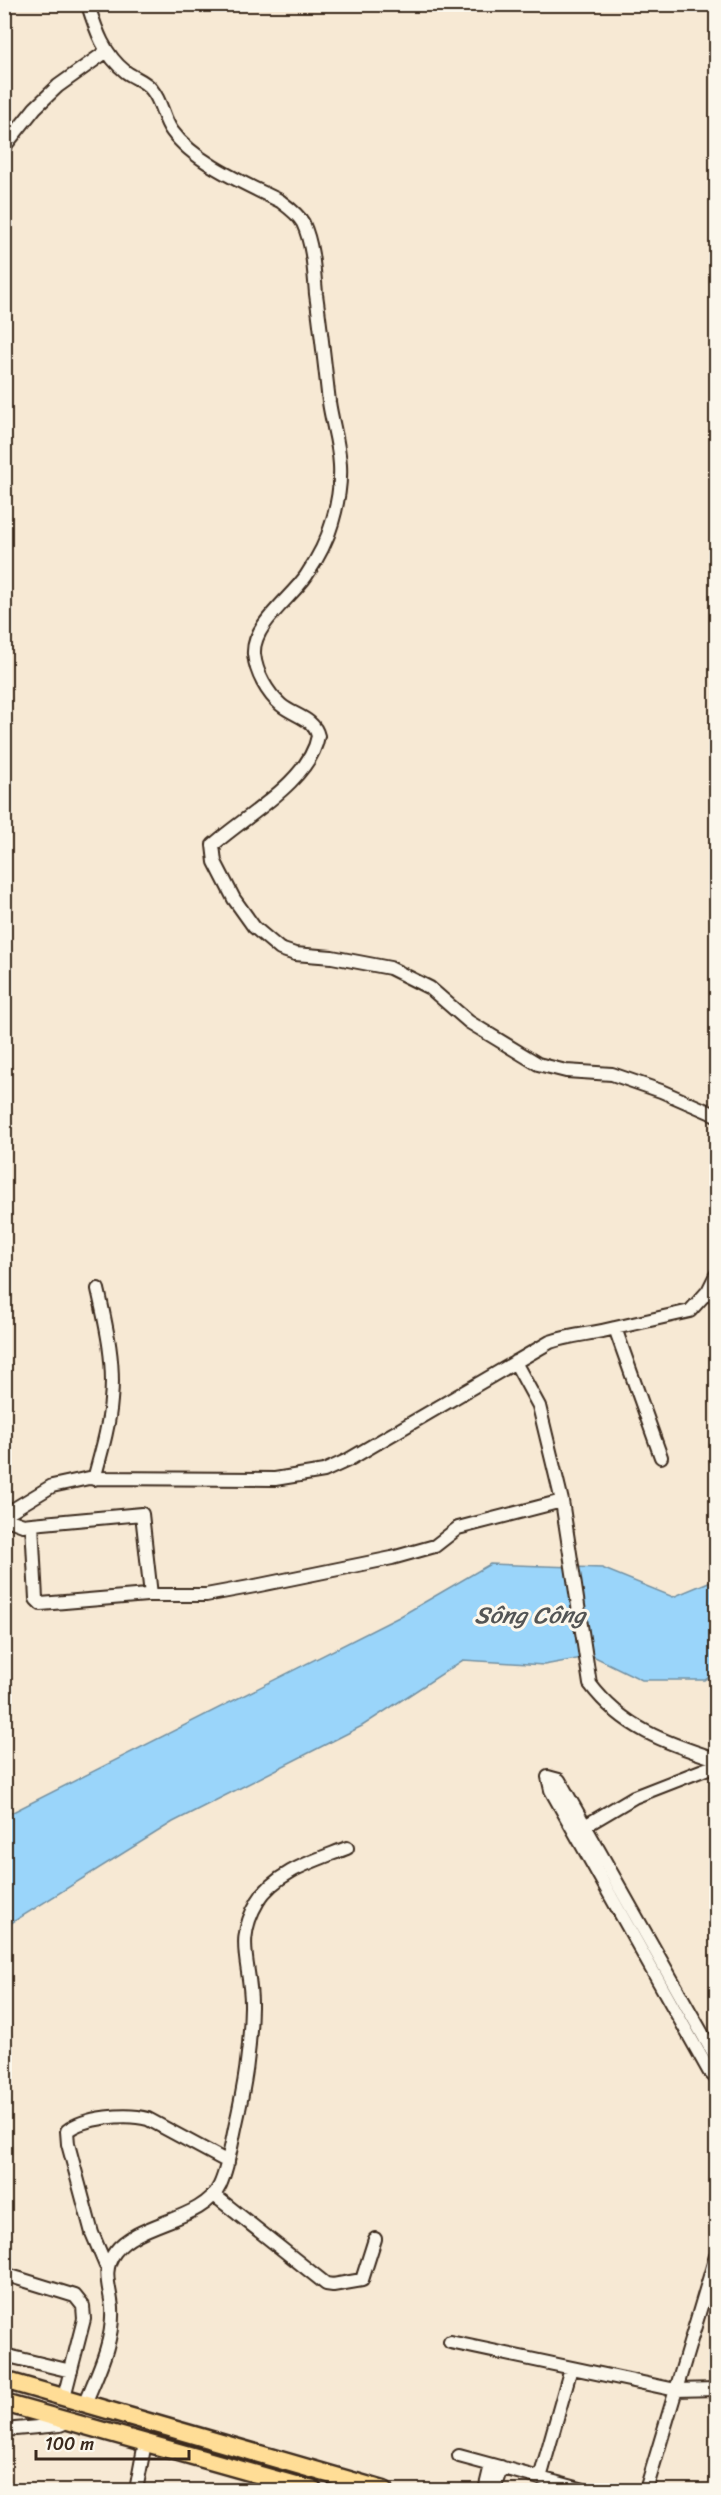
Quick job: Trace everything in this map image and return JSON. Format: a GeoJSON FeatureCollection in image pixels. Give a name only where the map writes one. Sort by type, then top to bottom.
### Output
{"type":"FeatureCollection","features":[{"type":"Feature","properties":{"kind":"highway"},"geometry":{"type":"LineString","coordinates":[[4,2380],[384,2490]]}},
{"type":"Feature","properties":{"kind":"highway"},"geometry":{"type":"LineString","coordinates":[[67,2421],[74,2401]]}},
{"type":"Feature","properties":{"kind":"highway"},"geometry":{"type":"LineString","coordinates":[[4,2403],[312,2490]]}},
{"type":"Feature","properties":{"kind":"street"},"geometry":{"type":"LineString","coordinates":[[88,5],[96,30],[107,51],[125,72],[151,87],[170,128],[187,149],[280,201],[296,214],[302,220],[314,263],[330,408],[337,437],[340,468],[338,494],[332,525],[321,550],[306,576],[271,616],[257,636],[254,652],[257,669],[267,690],[282,706],[312,723],[318,736],[310,756],[294,777],[266,803],[213,845],[215,862],[234,899],[254,927],[280,949],[295,954],[333,957],[390,968],[430,988],[469,1022],[538,1064],[566,1071],[612,1074],[661,1091],[717,1115]]}},
{"type":"Feature","properties":{"kind":"street"},"geometry":{"type":"LineString","coordinates":[[4,147],[35,108],[58,86],[107,51]]}},
{"type":"Feature","properties":{"kind":"street"},"geometry":{"type":"LineString","coordinates":[[4,1516],[52,1486],[94,1479],[275,1479],[324,1471],[348,1460],[550,1342],[564,1337],[587,1335],[690,1311],[708,1292],[717,1275]]}},
{"type":"Feature","properties":{"kind":"street"},"geometry":{"type":"LineString","coordinates":[[94,1479],[111,1399],[110,1351],[98,1289]]}},
{"type":"Feature","properties":{"kind":"street"},"geometry":{"type":"LineString","coordinates":[[615,1329],[661,1457]]}},
{"type":"Feature","properties":{"kind":"street"},"geometry":{"type":"LineString","coordinates":[[515,1362],[538,1406],[562,1501],[590,1684],[604,1701],[628,1722],[652,1737],[717,1759]]}},
{"type":"Feature","properties":{"kind":"street"},"geometry":{"type":"LineString","coordinates":[[32,1524],[38,1603],[151,1595],[206,1595],[392,1558],[435,1546],[458,1528],[562,1501]]}},
{"type":"Feature","properties":{"kind":"street"},"geometry":{"type":"LineString","coordinates":[[4,1516],[23,1525],[142,1514],[151,1595]]}},
{"type":"Feature","properties":{"kind":"street"},"geometry":{"type":"LineString","coordinates":[[585,1826],[634,1797],[698,1770],[717,1765]]}},
{"type":"Feature","properties":{"kind":"street"},"geometry":{"type":"LineString","coordinates":[[714,2072],[551,1791],[548,1777],[559,1780],[717,2058]]}},
{"type":"Feature","properties":{"kind":"street"},"geometry":{"type":"LineString","coordinates":[[106,2266],[116,2250],[137,2236],[211,2200],[214,2195],[228,2162],[248,2064],[251,1997],[245,1965],[244,1934],[260,1898],[283,1876],[310,1862],[347,1848]]}},
{"type":"Feature","properties":{"kind":"street"},"geometry":{"type":"LineString","coordinates":[[74,2401],[108,2345],[112,2321],[106,2266],[92,2234],[68,2144],[67,2131],[76,2123],[136,2115],[148,2119],[228,2162]]}},
{"type":"Feature","properties":{"kind":"street"},"geometry":{"type":"LineString","coordinates":[[214,2195],[326,2284],[362,2280],[375,2239]]}},
{"type":"Feature","properties":{"kind":"street"},"geometry":{"type":"LineString","coordinates":[[646,2490],[717,2256]]}},
{"type":"Feature","properties":{"kind":"street"},"geometry":{"type":"LineString","coordinates":[[4,2274],[75,2296],[80,2300],[84,2319],[71,2371],[74,2401]]}},
{"type":"Feature","properties":{"kind":"street"},"geometry":{"type":"LineString","coordinates":[[450,2342],[676,2390],[717,2389]]}},
{"type":"Feature","properties":{"kind":"street"},"geometry":{"type":"LineString","coordinates":[[4,2355],[71,2371]]}},
{"type":"Feature","properties":{"kind":"street"},"geometry":{"type":"LineString","coordinates":[[540,2478],[571,2368]]}},
{"type":"Feature","properties":{"kind":"street"},"geometry":{"type":"LineString","coordinates":[[4,2430],[60,2425],[67,2421]]}},
{"type":"Feature","properties":{"kind":"street"},"geometry":{"type":"LineString","coordinates":[[136,2490],[145,2443]]}},
{"type":"Feature","properties":{"kind":"street"},"geometry":{"type":"LineString","coordinates":[[459,2456],[584,2490]]}},
{"type":"Feature","properties":{"kind":"street"},"geometry":{"type":"LineString","coordinates":[[484,2490],[496,2466]]}},
{"type":"Feature","properties":{"kind":"street"},"geometry":{"type":"LineString","coordinates":[[495,2490],[496,2466]]}},
{"type":"Feature","properties":{"kind":"water","name":"Sông Công"},"geometry":{"type":"Polygon","coordinates":[[[490,1564],[602,1568],[673,1597],[716,1579],[716,1672],[705,1680],[642,1680],[593,1656],[544,1665],[463,1660],[362,1726],[173,1822],[5,1927],[5,1816],[399,1617],[490,1564]]]}}]}
